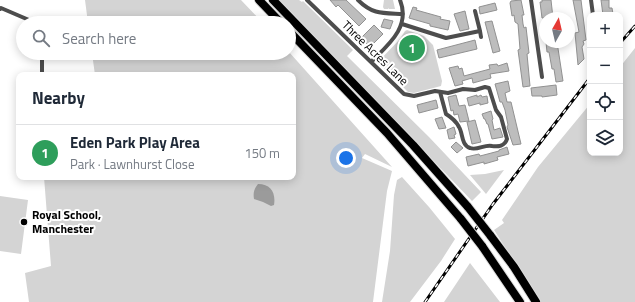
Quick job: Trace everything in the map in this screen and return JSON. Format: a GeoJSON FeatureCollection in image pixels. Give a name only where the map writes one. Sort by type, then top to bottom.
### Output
{"type":"FeatureCollection","features":[{"type":"Feature","properties":{"kind":"highway"},"geometry":{"type":"LineString","coordinates":[[259,0],[274,16]]}},
{"type":"Feature","properties":{"kind":"highway"},"geometry":{"type":"LineString","coordinates":[[273,0],[288,16]]}},
{"type":"Feature","properties":{"kind":"highway"},"geometry":{"type":"LineString","coordinates":[[296,24],[413,145],[468,207],[514,267],[536,302]]}},
{"type":"Feature","properties":{"kind":"highway"},"geometry":{"type":"LineString","coordinates":[[296,38],[387,133],[436,189],[482,246],[520,302]]}},
{"type":"Feature","properties":{"kind":"street","name":"Three Acres Lane"},"geometry":{"type":"LineString","coordinates":[[307,0],[402,93],[407,96],[414,96],[435,91],[448,93],[463,89],[475,90],[485,87],[488,88],[496,110],[501,117],[507,139],[506,142],[495,147],[489,145],[473,149],[468,147],[464,141],[460,128],[452,118],[446,114],[440,92]]}},
{"type":"Feature","properties":{"kind":"street"},"geometry":{"type":"LineString","coordinates":[[358,0],[372,11],[403,14]]}},
{"type":"Feature","properties":{"kind":"street"},"geometry":{"type":"LineString","coordinates":[[371,62],[395,37],[402,24],[403,14],[400,0]]}},
{"type":"Feature","properties":{"kind":"street"},"geometry":{"type":"LineString","coordinates":[[531,0],[542,77]]}},
{"type":"Feature","properties":{"kind":"street"},"geometry":{"type":"LineString","coordinates":[[591,0],[593,12]]}},
{"type":"Feature","properties":{"kind":"street"},"geometry":{"type":"LineString","coordinates":[[0,8],[19,16]]}},
{"type":"Feature","properties":{"kind":"street"},"geometry":{"type":"LineString","coordinates":[[475,11],[481,37]]}},
{"type":"Feature","properties":{"kind":"street"},"geometry":{"type":"LineString","coordinates":[[402,24],[446,38],[480,30]]}},
{"type":"Feature","properties":{"kind":"street"},"geometry":{"type":"LineString","coordinates":[[42,60],[42,72]]}},
{"type":"Feature","properties":{"kind":"shaded area"},"geometry":{"type":"Polygon","coordinates":[[[85,0],[241,0],[256,16],[87,16],[85,0]]]}},
{"type":"Feature","properties":{"kind":"shaded area"},"geometry":{"type":"Polygon","coordinates":[[[279,0],[303,1],[353,50],[347,56],[429,137],[481,192],[472,201],[279,0]]]}},
{"type":"Feature","properties":{"kind":"shaded area"},"geometry":{"type":"Polygon","coordinates":[[[384,0],[393,0],[395,9],[384,9],[384,0]]]}},
{"type":"Feature","properties":{"kind":"shaded area"},"geometry":{"type":"Polygon","coordinates":[[[407,30],[424,36],[433,45],[442,81],[441,86],[414,93],[408,92],[379,63],[379,61],[407,30]]]}},
{"type":"Feature","properties":{"kind":"shaded area"},"geometry":{"type":"Polygon","coordinates":[[[635,48],[635,302],[540,302],[494,230],[504,223],[502,220],[538,167],[587,108],[587,156],[623,156],[623,63],[635,48]]]}},
{"type":"Feature","properties":{"kind":"shaded area"},"geometry":{"type":"Polygon","coordinates":[[[93,60],[296,60],[392,167],[365,154],[362,158],[392,171],[387,191],[373,302],[29,302],[25,273],[51,266],[44,180],[296,180],[296,72],[95,72],[93,60]]]}},
{"type":"Feature","properties":{"kind":"shaded area"},"geometry":{"type":"Polygon","coordinates":[[[504,170],[486,194],[470,175],[485,174],[504,170]]]}},
{"type":"Feature","properties":{"kind":"shaded area"},"geometry":{"type":"Polygon","coordinates":[[[402,177],[455,239],[441,261],[410,302],[382,302],[390,251],[394,195],[397,180],[402,177]]]}},
{"type":"Feature","properties":{"kind":"shaded area"},"geometry":{"type":"Polygon","coordinates":[[[258,184],[263,184],[272,190],[274,205],[271,206],[254,199],[254,191],[258,184]]]}},
{"type":"Feature","properties":{"kind":"shaded area"},"geometry":{"type":"Polygon","coordinates":[[[0,196],[28,200],[21,254],[0,251],[0,196]]]}},
{"type":"Feature","properties":{"kind":"shaded area"},"geometry":{"type":"Polygon","coordinates":[[[470,263],[500,302],[444,302],[470,263]]]}},
{"type":"Feature","properties":{"kind":"building"},"geometry":{"type":"Polygon","coordinates":[[[330,0],[346,0],[366,19],[359,26],[338,5],[336,7],[330,0]]]}},
{"type":"Feature","properties":{"kind":"building"},"geometry":{"type":"Polygon","coordinates":[[[521,0],[524,15],[522,15],[523,24],[524,28],[526,27],[529,53],[527,54],[530,86],[523,87],[518,50],[520,49],[518,24],[515,22],[514,15],[512,16],[510,3],[511,1],[521,0]]]}},
{"type":"Feature","properties":{"kind":"building"},"geometry":{"type":"Polygon","coordinates":[[[542,0],[551,0],[552,12],[541,12],[540,2],[542,2],[542,0]]]}},
{"type":"Feature","properties":{"kind":"building"},"geometry":{"type":"Polygon","coordinates":[[[573,0],[581,0],[586,40],[583,41],[584,44],[582,47],[584,59],[578,65],[575,33],[579,32],[573,0]]]}},
{"type":"Feature","properties":{"kind":"building"},"geometry":{"type":"Polygon","coordinates":[[[601,0],[609,0],[609,8],[612,8],[613,12],[603,12],[601,0]]]}},
{"type":"Feature","properties":{"kind":"building"},"geometry":{"type":"Polygon","coordinates":[[[495,3],[497,10],[480,14],[479,7],[495,3]]]}},
{"type":"Feature","properties":{"kind":"building"},"geometry":{"type":"Polygon","coordinates":[[[413,7],[417,8],[416,10],[450,21],[448,30],[430,26],[430,24],[409,18],[413,7]]]}},
{"type":"Feature","properties":{"kind":"building"},"geometry":{"type":"Polygon","coordinates":[[[465,11],[469,29],[460,31],[454,14],[465,11]]]}},
{"type":"Feature","properties":{"kind":"building"},"geometry":{"type":"Polygon","coordinates":[[[384,19],[393,21],[390,29],[381,27],[384,19]]]}},
{"type":"Feature","properties":{"kind":"building"},"geometry":{"type":"Polygon","coordinates":[[[492,21],[500,51],[493,53],[485,22],[492,21]]]}},
{"type":"Feature","properties":{"kind":"building"},"geometry":{"type":"Polygon","coordinates":[[[374,25],[383,34],[370,47],[361,38],[374,25]]]}},
{"type":"Feature","properties":{"kind":"building"},"geometry":{"type":"Polygon","coordinates":[[[475,40],[477,49],[439,58],[437,50],[475,40]]]}},
{"type":"Feature","properties":{"kind":"building"},"geometry":{"type":"Polygon","coordinates":[[[547,48],[558,48],[563,81],[556,82],[549,52],[547,52],[547,48]]]}},
{"type":"Feature","properties":{"kind":"building"},"geometry":{"type":"Polygon","coordinates":[[[507,63],[509,71],[490,74],[491,78],[473,83],[472,78],[462,81],[463,84],[455,86],[449,68],[458,66],[459,69],[462,68],[464,76],[490,69],[489,65],[497,64],[498,66],[507,63]]]}},
{"type":"Feature","properties":{"kind":"building"},"geometry":{"type":"Polygon","coordinates":[[[508,81],[510,91],[505,93],[507,102],[511,102],[521,144],[513,145],[507,127],[508,125],[505,110],[502,102],[500,102],[495,84],[508,81]]]}},
{"type":"Feature","properties":{"kind":"building"},"geometry":{"type":"Polygon","coordinates":[[[556,85],[557,95],[542,97],[532,96],[531,88],[556,85]]]}},
{"type":"Feature","properties":{"kind":"building"},"geometry":{"type":"Polygon","coordinates":[[[456,95],[459,106],[465,105],[469,121],[460,122],[458,114],[454,115],[453,110],[451,111],[448,97],[456,95]]]}},
{"type":"Feature","properties":{"kind":"building"},"geometry":{"type":"Polygon","coordinates":[[[477,95],[477,97],[481,95],[482,97],[487,96],[488,103],[480,105],[480,103],[469,106],[467,98],[477,95]]]}},
{"type":"Feature","properties":{"kind":"building"},"geometry":{"type":"Polygon","coordinates":[[[436,100],[438,108],[419,113],[417,105],[436,100]]]}},
{"type":"Feature","properties":{"kind":"building"},"geometry":{"type":"Polygon","coordinates":[[[491,111],[494,130],[500,128],[503,137],[492,139],[488,124],[482,114],[491,111]]]}},
{"type":"Feature","properties":{"kind":"building"},"geometry":{"type":"Polygon","coordinates":[[[442,117],[446,128],[439,129],[435,119],[442,117]]]}},
{"type":"Feature","properties":{"kind":"building"},"geometry":{"type":"Polygon","coordinates":[[[475,120],[481,142],[472,144],[467,122],[475,120]]]}},
{"type":"Feature","properties":{"kind":"building"},"geometry":{"type":"Polygon","coordinates":[[[454,127],[456,134],[454,135],[455,138],[449,139],[447,130],[454,127]]]}},
{"type":"Feature","properties":{"kind":"building"},"geometry":{"type":"Polygon","coordinates":[[[456,142],[463,148],[457,153],[451,147],[456,142]]]}},
{"type":"Feature","properties":{"kind":"building"},"geometry":{"type":"Polygon","coordinates":[[[507,147],[509,154],[497,157],[498,160],[468,166],[466,157],[479,154],[480,156],[499,151],[507,147]]]}},
{"type":"Feature","properties":{"kind":"railway"},"geometry":{"type":"LineString","coordinates":[[623,40],[635,26]]}},
{"type":"Feature","properties":{"kind":"railway"},"geometry":{"type":"LineString","coordinates":[[425,302],[493,204],[587,82]]}},
{"type":"Feature","properties":{"kind":"place","name":"Eden Park Play Area"},"geometry":{"type":"Point","coordinates":[412,48]}},
{"type":"Feature","properties":{"kind":"place","name":"Royal School, Manchester"},"geometry":{"type":"Point","coordinates":[24,222]}}]}
